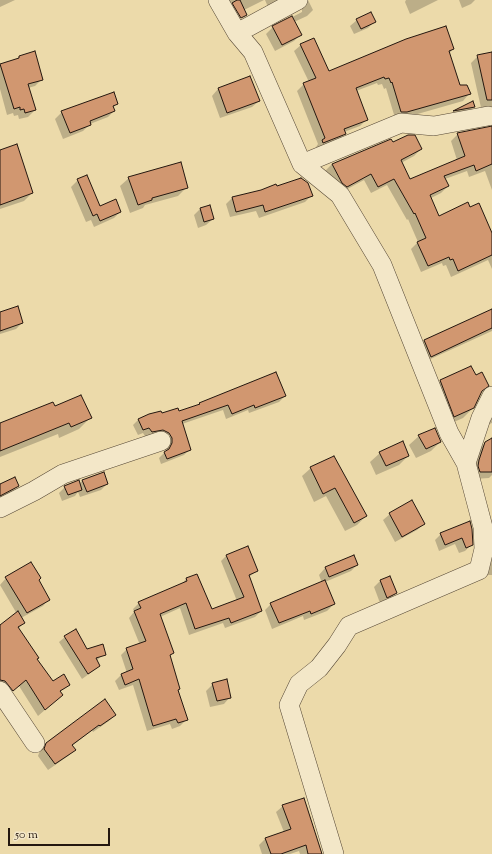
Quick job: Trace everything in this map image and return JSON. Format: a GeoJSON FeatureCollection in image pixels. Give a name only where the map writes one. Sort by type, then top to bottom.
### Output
{"type":"FeatureCollection","features":[{"type":"Feature","properties":{"kind":"street"},"geometry":{"type":"LineString","coordinates":[[218,0],[237,33],[253,52],[302,164],[340,195],[382,265],[449,433],[466,463],[483,527],[484,549],[479,570],[349,626],[337,645],[319,668],[300,684],[288,705],[334,854]]}},
{"type":"Feature","properties":{"kind":"street"},"geometry":{"type":"LineString","coordinates":[[237,33],[298,0]]}},
{"type":"Feature","properties":{"kind":"street"},"geometry":{"type":"LineString","coordinates":[[302,164],[401,123],[434,126],[488,116]]}},
{"type":"Feature","properties":{"kind":"street"},"geometry":{"type":"LineString","coordinates":[[466,463],[481,418],[492,396]]}},
{"type":"Feature","properties":{"kind":"street"},"geometry":{"type":"LineString","coordinates":[[0,508],[63,474],[161,441]]}},
{"type":"Feature","properties":{"kind":"street"},"geometry":{"type":"LineString","coordinates":[[0,691],[35,743]]}},
{"type":"Feature","properties":{"kind":"building"},"geometry":{"type":"Polygon","coordinates":[[[240,0],[247,15],[241,18],[232,3],[240,0]]]}},
{"type":"Feature","properties":{"kind":"building"},"geometry":{"type":"Polygon","coordinates":[[[371,12],[376,22],[361,29],[356,19],[371,12]]]}},
{"type":"Feature","properties":{"kind":"building"},"geometry":{"type":"Polygon","coordinates":[[[292,16],[302,35],[282,45],[272,26],[292,16]]]}},
{"type":"Feature","properties":{"kind":"building"},"geometry":{"type":"Polygon","coordinates":[[[446,26],[454,49],[449,51],[460,85],[467,85],[471,94],[407,112],[401,112],[392,82],[391,83],[389,78],[385,79],[384,77],[356,88],[368,120],[344,129],[346,134],[323,143],[322,140],[325,138],[303,83],[316,78],[300,44],[314,38],[329,71],[406,39],[446,26]]]}},
{"type":"Feature","properties":{"kind":"building"},"geometry":{"type":"Polygon","coordinates":[[[35,51],[43,80],[28,84],[36,110],[25,113],[24,109],[20,110],[20,107],[14,109],[0,64],[35,51]]]}},
{"type":"Feature","properties":{"kind":"building"},"geometry":{"type":"Polygon","coordinates":[[[492,52],[492,100],[487,100],[477,55],[492,52]]]}},
{"type":"Feature","properties":{"kind":"building"},"geometry":{"type":"Polygon","coordinates":[[[250,76],[260,101],[227,113],[218,88],[250,76]]]}},
{"type":"Feature","properties":{"kind":"building"},"geometry":{"type":"Polygon","coordinates":[[[114,92],[118,104],[113,106],[115,111],[90,121],[91,125],[70,133],[61,111],[114,92]]]}},
{"type":"Feature","properties":{"kind":"building"},"geometry":{"type":"Polygon","coordinates":[[[473,101],[475,107],[453,111],[473,101]]]}},
{"type":"Feature","properties":{"kind":"building"},"geometry":{"type":"Polygon","coordinates":[[[492,126],[492,164],[476,171],[474,165],[444,176],[449,186],[430,195],[439,216],[468,202],[470,207],[479,203],[492,233],[492,255],[458,271],[453,259],[450,260],[449,257],[428,266],[417,242],[426,238],[415,213],[414,214],[394,179],[378,187],[371,174],[347,187],[342,183],[332,164],[391,139],[393,142],[408,135],[415,135],[422,149],[401,160],[410,179],[465,156],[457,133],[492,126]]]}},
{"type":"Feature","properties":{"kind":"building"},"geometry":{"type":"Polygon","coordinates":[[[17,144],[33,193],[0,205],[0,150],[17,144]]]}},
{"type":"Feature","properties":{"kind":"building"},"geometry":{"type":"Polygon","coordinates":[[[181,162],[188,188],[152,198],[152,200],[138,205],[128,177],[181,162]]]}},
{"type":"Feature","properties":{"kind":"building"},"geometry":{"type":"Polygon","coordinates":[[[87,175],[100,206],[116,199],[121,212],[100,221],[97,214],[93,216],[77,179],[87,175]]]}},
{"type":"Feature","properties":{"kind":"building"},"geometry":{"type":"Polygon","coordinates":[[[301,178],[308,183],[313,196],[265,212],[263,205],[236,212],[232,197],[261,190],[276,184],[277,186],[301,178]]]}},
{"type":"Feature","properties":{"kind":"building"},"geometry":{"type":"Polygon","coordinates":[[[210,205],[214,219],[204,222],[200,208],[210,205]]]}},
{"type":"Feature","properties":{"kind":"building"},"geometry":{"type":"Polygon","coordinates":[[[18,306],[23,323],[0,331],[0,312],[18,306]]]}},
{"type":"Feature","properties":{"kind":"building"},"geometry":{"type":"Polygon","coordinates":[[[492,309],[492,328],[431,357],[424,340],[492,309]]]}},
{"type":"Feature","properties":{"kind":"building"},"geometry":{"type":"Polygon","coordinates":[[[471,366],[476,375],[482,372],[489,386],[482,391],[474,408],[454,417],[440,380],[471,366]]]}},
{"type":"Feature","properties":{"kind":"building"},"geometry":{"type":"Polygon","coordinates":[[[276,372],[286,396],[255,408],[254,405],[232,414],[228,405],[182,421],[191,450],[167,459],[164,452],[169,449],[172,443],[172,438],[169,433],[163,430],[152,432],[149,428],[143,430],[138,419],[161,411],[162,413],[178,408],[179,411],[200,404],[199,403],[276,372]]]}},
{"type":"Feature","properties":{"kind":"building"},"geometry":{"type":"Polygon","coordinates":[[[81,395],[92,418],[71,427],[69,423],[0,451],[0,423],[53,402],[55,406],[81,395]]]}},
{"type":"Feature","properties":{"kind":"building"},"geometry":{"type":"Polygon","coordinates":[[[435,428],[441,442],[426,449],[418,435],[435,428]]]}},
{"type":"Feature","properties":{"kind":"building"},"geometry":{"type":"Polygon","coordinates":[[[492,438],[492,472],[480,472],[478,466],[479,460],[485,442],[492,438]]]}},
{"type":"Feature","properties":{"kind":"building"},"geometry":{"type":"Polygon","coordinates":[[[403,441],[409,456],[386,466],[379,452],[403,441]]]}},
{"type":"Feature","properties":{"kind":"building"},"geometry":{"type":"Polygon","coordinates":[[[334,456],[367,516],[354,523],[335,488],[323,494],[310,467],[334,456]]]}},
{"type":"Feature","properties":{"kind":"building"},"geometry":{"type":"Polygon","coordinates":[[[104,472],[108,484],[87,492],[82,480],[104,472]]]}},
{"type":"Feature","properties":{"kind":"building"},"geometry":{"type":"Polygon","coordinates":[[[15,477],[19,486],[0,496],[0,484],[15,477]]]}},
{"type":"Feature","properties":{"kind":"building"},"geometry":{"type":"Polygon","coordinates":[[[79,480],[82,490],[68,495],[64,486],[79,480]]]}},
{"type":"Feature","properties":{"kind":"building"},"geometry":{"type":"Polygon","coordinates":[[[412,500],[425,524],[402,537],[389,513],[412,500]]]}},
{"type":"Feature","properties":{"kind":"building"},"geometry":{"type":"Polygon","coordinates":[[[470,521],[473,545],[466,548],[462,538],[445,545],[440,533],[470,521]]]}},
{"type":"Feature","properties":{"kind":"building"},"geometry":{"type":"Polygon","coordinates":[[[248,546],[258,571],[249,575],[262,611],[231,623],[229,618],[195,629],[186,603],[160,614],[174,653],[170,655],[180,689],[178,690],[188,720],[178,723],[176,719],[153,726],[139,679],[125,685],[121,674],[133,669],[126,648],[146,641],[134,611],[141,608],[138,602],[187,581],[186,578],[197,574],[212,609],[244,597],[226,555],[248,546]]]}},
{"type":"Feature","properties":{"kind":"building"},"geometry":{"type":"Polygon","coordinates":[[[354,555],[358,565],[329,577],[325,567],[354,555]]]}},
{"type":"Feature","properties":{"kind":"building"},"geometry":{"type":"Polygon","coordinates":[[[31,562],[41,578],[39,580],[50,600],[27,613],[5,577],[31,562]]]}},
{"type":"Feature","properties":{"kind":"building"},"geometry":{"type":"Polygon","coordinates":[[[390,576],[397,593],[387,598],[380,580],[390,576]]]}},
{"type":"Feature","properties":{"kind":"building"},"geometry":{"type":"Polygon","coordinates":[[[325,580],[335,604],[311,614],[310,611],[279,623],[270,603],[325,580]]]}},
{"type":"Feature","properties":{"kind":"building"},"geometry":{"type":"Polygon","coordinates":[[[18,611],[25,623],[18,627],[39,658],[37,659],[53,681],[64,674],[70,685],[60,691],[63,695],[45,710],[26,680],[13,691],[5,681],[0,680],[0,625],[18,611]]]}},
{"type":"Feature","properties":{"kind":"building"},"geometry":{"type":"Polygon","coordinates":[[[76,629],[87,649],[103,644],[106,655],[96,658],[100,666],[88,674],[64,636],[76,629]]]}},
{"type":"Feature","properties":{"kind":"building"},"geometry":{"type":"Polygon","coordinates":[[[227,679],[231,698],[217,701],[212,683],[227,679]]]}},
{"type":"Feature","properties":{"kind":"building"},"geometry":{"type":"Polygon","coordinates":[[[105,699],[116,715],[100,726],[99,725],[72,745],[76,750],[55,764],[44,749],[46,743],[105,699]]]}},
{"type":"Feature","properties":{"kind":"building"},"geometry":{"type":"Polygon","coordinates":[[[304,798],[322,854],[308,854],[306,845],[281,854],[271,854],[265,838],[291,829],[282,805],[304,798]]]}}]}
